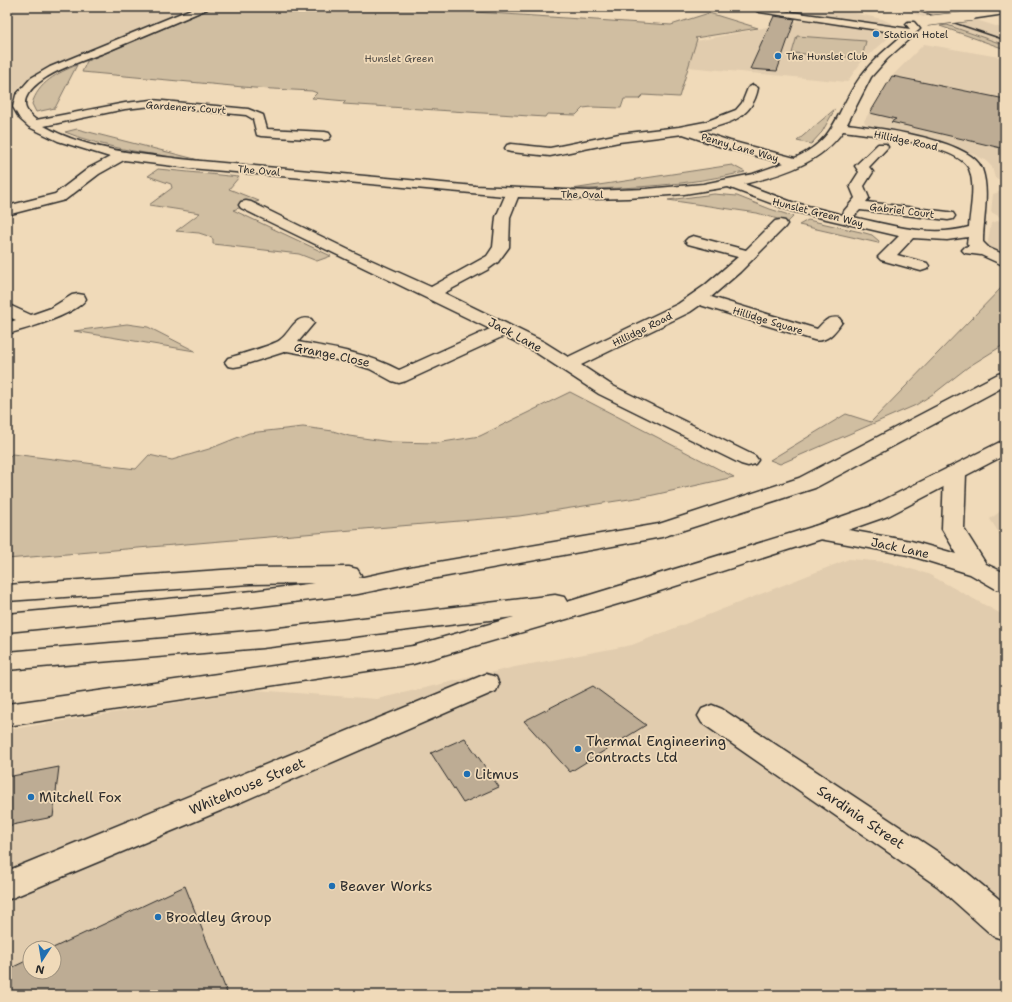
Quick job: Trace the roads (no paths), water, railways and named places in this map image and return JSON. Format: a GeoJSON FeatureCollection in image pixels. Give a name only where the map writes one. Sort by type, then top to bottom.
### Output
{"type":"FeatureCollection","features":[{"type":"Feature","properties":{"kind":"main road","name":"The Oval"},"geometry":{"type":"LineString","coordinates":[[204,7],[37,79],[24,92],[20,99],[19,106],[23,115],[51,135],[73,143],[121,156],[225,167],[513,192],[628,194],[661,192],[730,183]]}},
{"type":"Feature","properties":{"kind":"main road"},"geometry":{"type":"LineString","coordinates":[[760,9],[909,26],[927,21],[1005,11]]}},
{"type":"Feature","properties":{"kind":"main road"},"geometry":{"type":"LineString","coordinates":[[973,16],[1005,17]]}},
{"type":"Feature","properties":{"kind":"main road"},"geometry":{"type":"LineString","coordinates":[[730,183],[776,171],[798,163],[828,142],[840,127],[866,76],[909,26]]}},
{"type":"Feature","properties":{"kind":"main road","name":"Penny Lane Way"},"geometry":{"type":"LineString","coordinates":[[511,148],[549,152],[618,138],[684,130],[716,122],[737,114],[747,105],[752,97],[753,88]]}},
{"type":"Feature","properties":{"kind":"main road","name":"Gardeners Court"},"geometry":{"type":"LineString","coordinates":[[34,124],[125,106],[152,103],[248,112],[259,116],[261,132],[325,136]]}},
{"type":"Feature","properties":{"kind":"main road","name":"Hillidge Road"},"geometry":{"type":"LineString","coordinates":[[840,127],[922,141],[940,146],[966,158],[974,166],[977,174],[978,216],[975,230],[975,243],[984,251]]}},
{"type":"Feature","properties":{"kind":"main road"},"geometry":{"type":"LineString","coordinates":[[603,129],[618,138]]}},
{"type":"Feature","properties":{"kind":"main road","name":"Penny Lane Way"},"geometry":{"type":"LineString","coordinates":[[684,130],[726,144],[798,163]]}},
{"type":"Feature","properties":{"kind":"main road","name":"Gabriel Court"},"geometry":{"type":"LineString","coordinates":[[844,219],[862,198],[857,186],[866,172],[862,166],[882,147]]}},
{"type":"Feature","properties":{"kind":"main road"},"geometry":{"type":"LineString","coordinates":[[7,211],[29,204],[66,199],[94,170],[121,156]]}},
{"type":"Feature","properties":{"kind":"main road","name":"Hunslet Green Way"},"geometry":{"type":"LineString","coordinates":[[730,183],[775,202],[808,212],[909,234],[967,249],[984,251],[1005,261]]}},
{"type":"Feature","properties":{"kind":"main road"},"geometry":{"type":"LineString","coordinates":[[431,293],[481,267],[493,258],[501,247],[503,217],[513,192]]}},
{"type":"Feature","properties":{"kind":"main road","name":"Jack Lane"},"geometry":{"type":"LineString","coordinates":[[246,205],[283,217],[348,255],[431,293],[538,346],[606,390],[748,460]]}},
{"type":"Feature","properties":{"kind":"main road","name":"Gabriel Court"},"geometry":{"type":"LineString","coordinates":[[856,205],[948,216]]}},
{"type":"Feature","properties":{"kind":"main road","name":"Hillidge Road"},"geometry":{"type":"LineString","coordinates":[[567,365],[699,299],[749,255],[780,224]]}},
{"type":"Feature","properties":{"kind":"main road","name":"Hunslet Green Way"},"geometry":{"type":"LineString","coordinates":[[909,234],[941,237],[960,236],[975,230]]}},
{"type":"Feature","properties":{"kind":"main road"},"geometry":{"type":"LineString","coordinates":[[909,234],[886,257],[921,266]]}},
{"type":"Feature","properties":{"kind":"main road"},"geometry":{"type":"LineString","coordinates":[[693,241],[749,255]]}},
{"type":"Feature","properties":{"kind":"main road"},"geometry":{"type":"LineString","coordinates":[[7,329],[57,312],[78,299]]}},
{"type":"Feature","properties":{"kind":"main road","name":"Hillidge Square"},"geometry":{"type":"LineString","coordinates":[[699,299],[820,336],[833,322]]}},
{"type":"Feature","properties":{"kind":"main road"},"geometry":{"type":"LineString","coordinates":[[7,309],[30,321]]}},
{"type":"Feature","properties":{"kind":"main road","name":"Grange Close"},"geometry":{"type":"LineString","coordinates":[[286,345],[305,323]]}},
{"type":"Feature","properties":{"kind":"main road"},"geometry":{"type":"LineString","coordinates":[[399,377],[504,329]]}},
{"type":"Feature","properties":{"kind":"main road","name":"Grange Close"},"geometry":{"type":"LineString","coordinates":[[234,362],[286,345],[352,357],[376,365],[417,388]]}},
{"type":"Feature","properties":{"kind":"main road"},"geometry":{"type":"LineString","coordinates":[[7,623],[253,599],[358,586],[415,574],[662,530],[802,485],[1005,378]]}},
{"type":"Feature","properties":{"kind":"main road"},"geometry":{"type":"LineString","coordinates":[[7,715],[414,655],[626,593],[820,532],[880,511],[1005,447]]}},
{"type":"Feature","properties":{"kind":"main road"},"geometry":{"type":"LineString","coordinates":[[955,472],[953,529],[978,569]]}},
{"type":"Feature","properties":{"kind":"main road","name":"Jack Lane"},"geometry":{"type":"LineString","coordinates":[[820,532],[911,548],[978,569],[1005,583]]}},
{"type":"Feature","properties":{"kind":"main road"},"geometry":{"type":"LineString","coordinates":[[7,593],[250,576],[415,574]]}},
{"type":"Feature","properties":{"kind":"main road"},"geometry":{"type":"LineString","coordinates":[[7,661],[270,638],[408,622],[626,593]]}},
{"type":"Feature","properties":{"kind":"main road","name":"Whitehouse Street"},"geometry":{"type":"LineString","coordinates":[[7,886],[486,684]]}},
{"type":"Feature","properties":{"kind":"main road","name":"Sardinia Street"},"geometry":{"type":"LineString","coordinates":[[712,716],[948,876],[1005,925]]}},
{"type":"Feature","properties":{"kind":"railway"},"geometry":{"type":"LineString","coordinates":[[907,7],[1005,40]]}},
{"type":"Feature","properties":{"kind":"place","name":"Station Hotel"},"geometry":{"type":"Point","coordinates":[876,34]}},
{"type":"Feature","properties":{"kind":"place","name":"The Hunslet Club"},"geometry":{"type":"Point","coordinates":[778,56]}},
{"type":"Feature","properties":{"kind":"place","name":"Thermal Engineering Contracts Ltd"},"geometry":{"type":"Point","coordinates":[578,749]}},
{"type":"Feature","properties":{"kind":"place","name":"Litmus"},"geometry":{"type":"Point","coordinates":[467,774]}},
{"type":"Feature","properties":{"kind":"place","name":"Mitchell Fox"},"geometry":{"type":"Point","coordinates":[31,797]}},
{"type":"Feature","properties":{"kind":"place","name":"Beaver Works"},"geometry":{"type":"Point","coordinates":[332,886]}},
{"type":"Feature","properties":{"kind":"place","name":"Broadley Group"},"geometry":{"type":"Point","coordinates":[158,917]}},
{"type":"Feature","properties":{"kind":"park label","name":"Hunslet Green"},"geometry":{"type":"Point","coordinates":[399,58]}}]}
